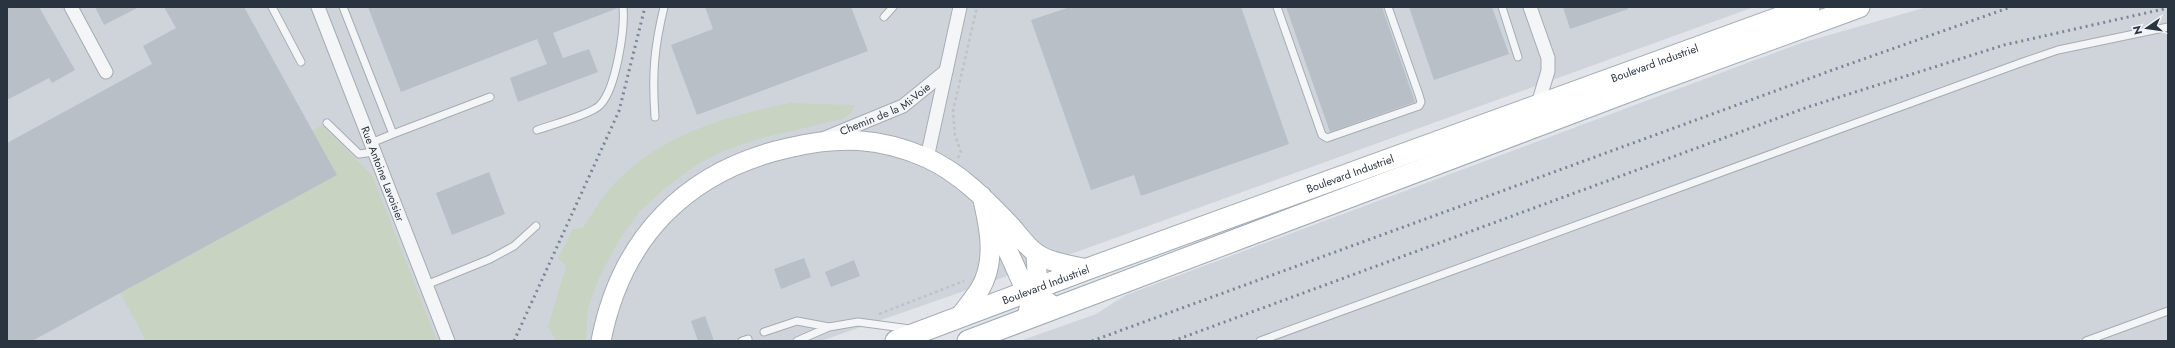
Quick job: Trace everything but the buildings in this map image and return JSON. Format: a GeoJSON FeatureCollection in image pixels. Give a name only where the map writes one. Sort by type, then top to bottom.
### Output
{"type":"FeatureCollection","features":[{"type":"Feature","properties":{"kind":"main road","name":"Boulevard Industriel"},"geometry":{"type":"LineString","coordinates":[[968,341],[1054,307],[1648,84],[1859,7]]}},
{"type":"Feature","properties":{"kind":"main road","name":"Boulevard Industriel"},"geometry":{"type":"LineString","coordinates":[[896,341],[960,316],[1808,8]]}},
{"type":"Feature","properties":{"kind":"main road"},"geometry":{"type":"LineString","coordinates":[[601,341],[612,296],[630,257],[652,226],[670,206],[699,184],[719,172],[750,158],[820,140],[863,140],[877,142],[927,158],[950,171],[982,196],[1036,253],[1058,262],[1087,270]]}},
{"type":"Feature","properties":{"kind":"main road"},"geometry":{"type":"LineString","coordinates":[[960,316],[981,288],[990,260],[987,215],[982,196]]}},
{"type":"Feature","properties":{"kind":"main road"},"geometry":{"type":"LineString","coordinates":[[987,215],[1003,240],[1018,276],[1054,307]]}},
{"type":"Feature","properties":{"kind":"main road"},"geometry":{"type":"LineString","coordinates":[[1028,317],[1037,273],[1036,253]]}},
{"type":"Feature","properties":{"kind":"street"},"geometry":{"type":"LineString","coordinates":[[70,7],[106,72]]}},
{"type":"Feature","properties":{"kind":"street","name":"Rue Antoine Lavoisier"},"geometry":{"type":"LineString","coordinates":[[318,7],[448,341]]}},
{"type":"Feature","properties":{"kind":"street","name":"Chemin de la Mi-Voie"},"geometry":{"type":"LineString","coordinates":[[927,158],[960,7]]}},
{"type":"Feature","properties":{"kind":"street"},"geometry":{"type":"LineString","coordinates":[[1530,7],[1548,58],[1548,71],[1537,107]]}},
{"type":"Feature","properties":{"kind":"street","name":"Chemin de la Mi-Voie"},"geometry":{"type":"LineString","coordinates":[[820,140],[903,106],[946,71]]}},
{"type":"Feature","properties":{"kind":"lane"},"geometry":{"type":"LineString","coordinates":[[272,7],[301,62]]}},
{"type":"Feature","properties":{"kind":"lane"},"geometry":{"type":"LineString","coordinates":[[343,7],[393,134]]}},
{"type":"Feature","properties":{"kind":"lane"},"geometry":{"type":"LineString","coordinates":[[537,130],[591,111],[600,106],[607,94],[618,59],[623,31],[623,7]]}},
{"type":"Feature","properties":{"kind":"lane"},"geometry":{"type":"LineString","coordinates":[[655,117],[652,79],[654,58],[664,7]]}},
{"type":"Feature","properties":{"kind":"lane"},"geometry":{"type":"LineString","coordinates":[[884,17],[893,7]]}},
{"type":"Feature","properties":{"kind":"lane"},"geometry":{"type":"LineString","coordinates":[[1277,7],[1322,135],[1327,138],[1419,106],[1421,102],[1388,7]]}},
{"type":"Feature","properties":{"kind":"lane"},"geometry":{"type":"LineString","coordinates":[[1502,7],[1518,57]]}},
{"type":"Feature","properties":{"kind":"lane"},"geometry":{"type":"LineString","coordinates":[[1260,341],[2023,62],[2066,48],[2168,27]]}},
{"type":"Feature","properties":{"kind":"lane"},"geometry":{"type":"LineString","coordinates":[[327,123],[359,154],[373,148],[393,134],[490,97]]}},
{"type":"Feature","properties":{"kind":"lane"},"geometry":{"type":"LineString","coordinates":[[426,285],[490,259],[514,246],[536,226]]}},
{"type":"Feature","properties":{"kind":"lane"},"geometry":{"type":"LineString","coordinates":[[2086,341],[2168,311]]}},
{"type":"Feature","properties":{"kind":"lane"},"geometry":{"type":"LineString","coordinates":[[764,332],[798,321],[829,327]]}},
{"type":"Feature","properties":{"kind":"lane"},"geometry":{"type":"LineString","coordinates":[[797,341],[829,327],[858,322],[924,330]]}},
{"type":"Feature","properties":{"kind":"path"},"geometry":{"type":"LineString","coordinates":[[950,171],[961,152],[954,135],[953,111],[977,7]]}},
{"type":"Feature","properties":{"kind":"shaded area"},"geometry":{"type":"Polygon","coordinates":[[[7,7],[1754,7],[1082,250],[821,341],[7,341],[7,7]]]}},
{"type":"Feature","properties":{"kind":"shaded area"},"geometry":{"type":"Polygon","coordinates":[[[1927,7],[2168,7],[2168,341],[1020,341],[1096,314],[1126,295],[1801,43],[1927,7]]]}},
{"type":"Feature","properties":{"kind":"green space"},"geometry":{"type":"Polygon","coordinates":[[[790,103],[855,105],[851,113],[842,119],[758,139],[723,151],[698,164],[665,188],[639,212],[619,240],[599,278],[588,308],[586,341],[556,341],[548,327],[566,266],[558,258],[573,229],[583,228],[613,185],[631,168],[651,153],[695,130],[742,114],[790,103]]]}},
{"type":"Feature","properties":{"kind":"green space"},"geometry":{"type":"Polygon","coordinates":[[[322,125],[372,175],[437,341],[146,341],[120,293],[337,175],[312,131],[322,125]]]}},
{"type":"Feature","properties":{"kind":"railway"},"geometry":{"type":"LineString","coordinates":[[514,341],[619,111],[645,7]]}},
{"type":"Feature","properties":{"kind":"railway"},"geometry":{"type":"LineString","coordinates":[[1092,341],[1838,68],[2011,7]]}},
{"type":"Feature","properties":{"kind":"railway"},"geometry":{"type":"LineString","coordinates":[[1173,341],[1808,107],[2004,45],[2168,8]]}}]}
